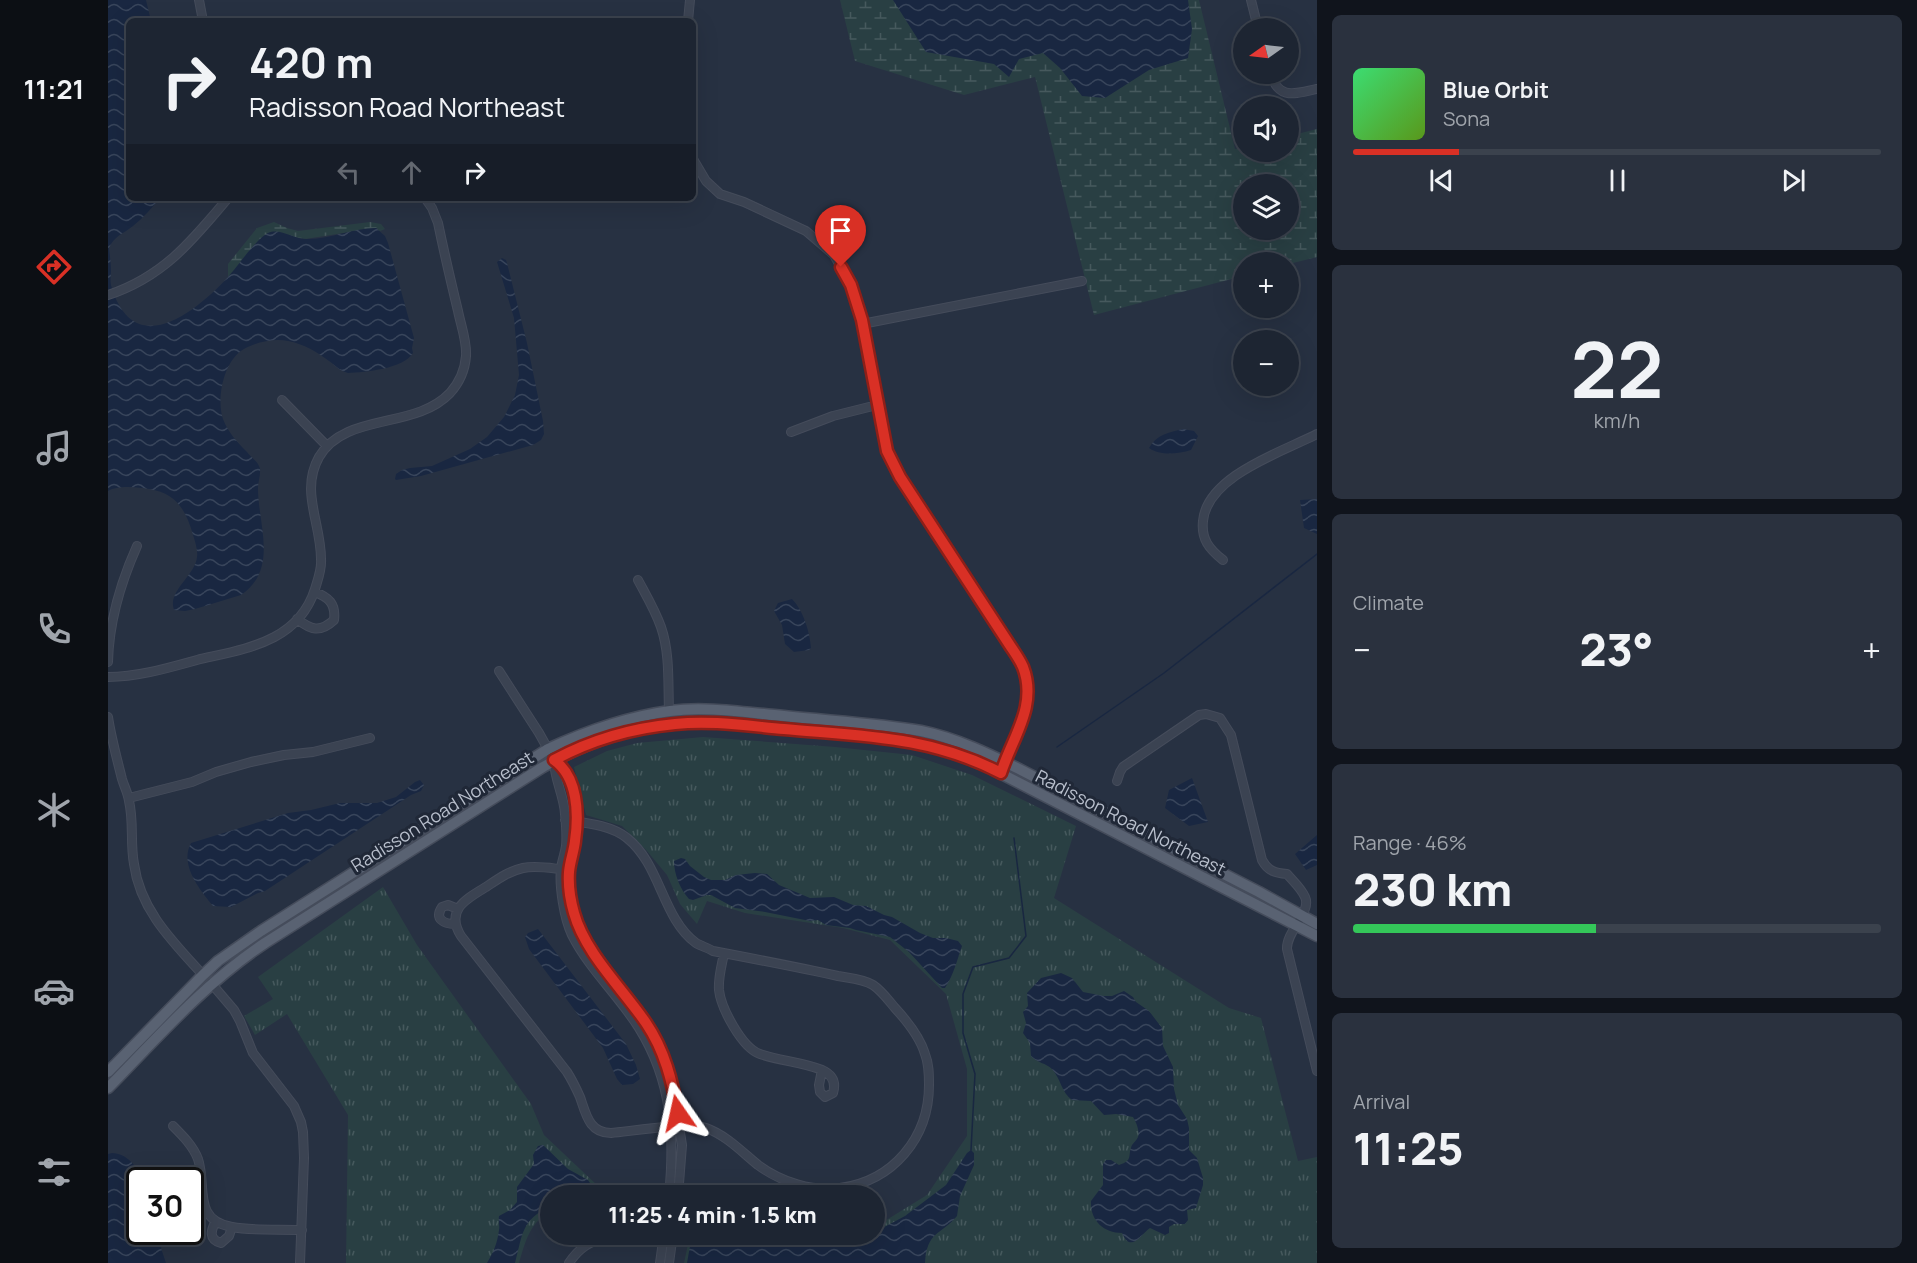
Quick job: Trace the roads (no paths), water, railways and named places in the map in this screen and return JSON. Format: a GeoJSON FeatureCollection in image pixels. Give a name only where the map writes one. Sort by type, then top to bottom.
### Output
{"type":"FeatureCollection","features":[{"type":"Feature","properties":{"kind":"main road","name":"Radisson Road Northeast"},"geometry":{"type":"LineString","coordinates":[[108,1088],[177,1017],[207,979],[232,955],[236,948],[548,749],[615,722],[669,711],[693,709],[766,715],[921,731],[949,739],[1004,762],[1259,892],[1317,936]]}},
{"type":"Feature","properties":{"kind":"main road","name":"Radisson Road Northeast"},"geometry":{"type":"LineString","coordinates":[[108,1072],[183,993],[554,760],[597,741],[654,727],[697,723],[736,724],[912,741],[952,753],[1001,773],[1298,920],[1317,924]]}},
{"type":"Feature","properties":{"kind":"street"},"geometry":{"type":"LineString","coordinates":[[199,0],[202,18]]}},
{"type":"Feature","properties":{"kind":"street"},"geometry":{"type":"LineString","coordinates":[[688,18],[690,0]]}},
{"type":"Feature","properties":{"kind":"street"},"geometry":{"type":"LineString","coordinates":[[1251,0],[1256,18]]}},
{"type":"Feature","properties":{"kind":"street"},"geometry":{"type":"LineString","coordinates":[[1274,84],[1281,92],[1292,94],[1317,89]]}},
{"type":"Feature","properties":{"kind":"street"},"geometry":{"type":"LineString","coordinates":[[696,164],[706,181],[720,194],[744,202],[806,231],[834,255],[851,285],[862,324],[887,451],[900,477],[1023,668],[1028,687],[1028,701],[1023,721],[1001,773]]}},
{"type":"Feature","properties":{"kind":"street"},"geometry":{"type":"LineString","coordinates":[[108,296],[153,274],[183,251],[225,201]]}},
{"type":"Feature","properties":{"kind":"street"},"geometry":{"type":"LineString","coordinates":[[108,677],[128,676],[163,669],[249,648],[278,636],[297,620],[314,592],[321,560],[319,538],[311,505],[310,484],[315,465],[327,446],[353,430],[427,410],[441,401],[456,386],[464,367],[465,344],[438,223],[427,201]]}},
{"type":"Feature","properties":{"kind":"street"},"geometry":{"type":"LineString","coordinates":[[862,324],[1082,282]]}},
{"type":"Feature","properties":{"kind":"street"},"geometry":{"type":"LineString","coordinates":[[282,400],[327,446]]}},
{"type":"Feature","properties":{"kind":"street"},"geometry":{"type":"LineString","coordinates":[[791,432],[832,416],[877,405]]}},
{"type":"Feature","properties":{"kind":"street"},"geometry":{"type":"LineString","coordinates":[[1223,560],[1210,550],[1203,538],[1204,513],[1213,495],[1234,477],[1266,458],[1317,434]]}},
{"type":"Feature","properties":{"kind":"street"},"geometry":{"type":"LineString","coordinates":[[108,662],[109,636],[114,610],[136,546]]}},
{"type":"Feature","properties":{"kind":"street"},"geometry":{"type":"LineString","coordinates":[[638,580],[656,614],[664,638],[669,711]]}},
{"type":"Feature","properties":{"kind":"street"},"geometry":{"type":"LineString","coordinates":[[297,620],[314,629],[326,627],[334,620],[333,605],[325,596],[314,592]]}},
{"type":"Feature","properties":{"kind":"street"},"geometry":{"type":"LineString","coordinates":[[499,671],[554,760],[563,767],[572,786],[577,821],[575,840],[565,870]]}},
{"type":"Feature","properties":{"kind":"street"},"geometry":{"type":"LineString","coordinates":[[1117,781],[1124,767],[1191,719],[1206,714],[1220,718],[1231,735],[1262,860],[1269,870],[1287,874],[1306,901],[1305,909],[1288,938],[1287,949],[1317,1071]]}},
{"type":"Feature","properties":{"kind":"street"},"geometry":{"type":"LineString","coordinates":[[108,717],[129,798],[134,868],[144,902],[157,923],[234,1010],[253,1053],[294,1106],[301,1122],[304,1158],[300,1263]]}},
{"type":"Feature","properties":{"kind":"street"},"geometry":{"type":"LineString","coordinates":[[129,798],[192,782],[251,762],[313,752],[370,738]]}},
{"type":"Feature","properties":{"kind":"street"},"geometry":{"type":"LineString","coordinates":[[554,760],[554,772],[564,801],[565,870],[574,914],[584,939],[647,1024],[671,1076],[675,1128],[670,1185]]}},
{"type":"Feature","properties":{"kind":"street"},"geometry":{"type":"LineString","coordinates":[[565,870],[534,867],[507,873],[466,899],[458,909],[455,924],[461,936],[567,1072],[592,1126],[604,1133],[704,1127],[717,1132],[760,1166],[785,1180],[807,1187],[825,1189],[839,1189],[859,1184],[886,1170],[916,1139],[925,1120],[929,1102],[929,1070],[925,1053],[904,1018],[875,986],[867,982],[826,973],[713,951],[698,944],[687,934],[674,915],[657,880],[641,854],[628,839],[615,831],[566,820]]}},
{"type":"Feature","properties":{"kind":"street"},"geometry":{"type":"LineString","coordinates":[[455,924],[442,921],[439,911],[448,905],[458,909]]}},
{"type":"Feature","properties":{"kind":"street"},"geometry":{"type":"LineString","coordinates":[[724,953],[719,978],[721,998],[744,1043],[761,1055],[822,1070]]}},
{"type":"Feature","properties":{"kind":"street"},"geometry":{"type":"LineString","coordinates":[[173,1126],[193,1148],[199,1165],[202,1200],[209,1215],[216,1221],[232,1227],[302,1230]]}},
{"type":"Feature","properties":{"kind":"street"},"geometry":{"type":"LineString","coordinates":[[675,1128],[682,1146],[679,1185]]}},
{"type":"Feature","properties":{"kind":"street"},"geometry":{"type":"LineString","coordinates":[[216,1221],[211,1233],[217,1242],[221,1243],[226,1240],[232,1227]]}},
{"type":"Feature","properties":{"kind":"street"},"geometry":{"type":"LineString","coordinates":[[569,1263],[587,1245]]}},
{"type":"Feature","properties":{"kind":"street"},"geometry":{"type":"LineString","coordinates":[[660,1263],[666,1245]]}},
{"type":"Feature","properties":{"kind":"street"},"geometry":{"type":"LineString","coordinates":[[668,1245],[669,1263]]}},
{"type":"Feature","properties":{"kind":"water"},"geometry":{"type":"Polygon","coordinates":[[[108,0],[146,0],[150,18],[126,18],[126,201],[158,201],[140,220],[116,238],[109,248],[111,285],[121,308],[134,321],[149,326],[182,316],[214,291],[268,233],[277,232],[308,239],[376,228],[385,236],[388,243],[414,338],[413,353],[401,363],[384,369],[348,373],[310,349],[294,342],[272,340],[244,349],[231,362],[223,380],[221,410],[230,433],[260,468],[258,488],[264,546],[260,573],[253,584],[241,595],[195,609],[174,610],[174,596],[192,571],[197,555],[187,518],[173,499],[158,491],[128,487],[108,491],[108,0]]]}},
{"type":"Feature","properties":{"kind":"water"},"geometry":{"type":"Polygon","coordinates":[[[893,0],[1188,0],[1192,29],[1188,58],[1149,70],[1105,98],[1082,96],[1060,68],[1043,53],[1019,59],[1009,77],[994,64],[926,52],[893,0]]]}},
{"type":"Feature","properties":{"kind":"water"},"geometry":{"type":"Polygon","coordinates":[[[502,258],[507,263],[527,343],[544,434],[541,440],[533,445],[421,476],[396,480],[396,474],[402,470],[432,466],[470,449],[487,437],[504,417],[515,395],[519,375],[514,318],[497,262],[502,258]]]}},
{"type":"Feature","properties":{"kind":"water"},"geometry":{"type":"Polygon","coordinates":[[[1183,429],[1194,431],[1198,436],[1191,450],[1169,454],[1149,448],[1159,437],[1183,429]]]}},
{"type":"Feature","properties":{"kind":"water"},"geometry":{"type":"Polygon","coordinates":[[[1317,499],[1317,534],[1304,528],[1300,500],[1317,499]]]}},
{"type":"Feature","properties":{"kind":"water"},"geometry":{"type":"Polygon","coordinates":[[[792,599],[807,628],[811,648],[809,650],[794,652],[785,644],[782,625],[774,611],[778,603],[792,599]]]}},
{"type":"Feature","properties":{"kind":"water"},"geometry":{"type":"Polygon","coordinates":[[[1192,778],[1208,822],[1189,826],[1165,808],[1169,790],[1192,778]]]}},
{"type":"Feature","properties":{"kind":"water"},"geometry":{"type":"Polygon","coordinates":[[[420,780],[424,785],[421,791],[411,795],[265,891],[231,907],[213,906],[202,892],[189,868],[188,851],[191,843],[288,813],[340,803],[377,803],[396,797],[420,780]]]}},
{"type":"Feature","properties":{"kind":"water"},"geometry":{"type":"Polygon","coordinates":[[[1317,835],[1317,865],[1306,870],[1295,854],[1317,835]]]}},
{"type":"Feature","properties":{"kind":"water"},"geometry":{"type":"Polygon","coordinates":[[[681,858],[711,880],[725,880],[736,875],[767,874],[779,885],[810,898],[834,897],[853,905],[866,906],[933,938],[958,941],[962,946],[953,972],[945,988],[942,988],[909,952],[890,937],[826,925],[818,920],[810,921],[735,908],[711,895],[689,899],[680,886],[675,871],[674,861],[681,858]]]}},
{"type":"Feature","properties":{"kind":"water"},"geometry":{"type":"Polygon","coordinates":[[[538,929],[626,1044],[640,1079],[633,1084],[622,1085],[617,1079],[603,1048],[529,949],[525,937],[528,933],[538,929]]]}},
{"type":"Feature","properties":{"kind":"water"},"geometry":{"type":"Polygon","coordinates":[[[1061,973],[1072,978],[1083,992],[1112,996],[1124,991],[1149,1011],[1162,1028],[1163,1046],[1173,1067],[1174,1089],[1178,1105],[1187,1119],[1189,1128],[1189,1150],[1197,1158],[1203,1178],[1196,1208],[1187,1210],[1188,1220],[1185,1224],[1174,1224],[1169,1227],[1169,1233],[1165,1235],[1150,1228],[1136,1241],[1129,1242],[1122,1233],[1104,1228],[1093,1214],[1091,1201],[1103,1185],[1103,1164],[1106,1160],[1119,1165],[1127,1161],[1138,1132],[1133,1117],[1116,1114],[1104,1115],[1091,1101],[1072,1100],[1052,1069],[1031,1056],[1030,1043],[1023,1033],[1026,1023],[1023,1012],[1028,1006],[1027,993],[1041,978],[1061,973]]]}},
{"type":"Feature","properties":{"kind":"water"},"geometry":{"type":"Polygon","coordinates":[[[543,1145],[568,1169],[588,1180],[591,1185],[540,1185],[540,1212],[533,1217],[525,1229],[515,1263],[487,1263],[497,1239],[499,1216],[510,1210],[517,1202],[517,1187],[534,1164],[533,1155],[538,1146],[543,1145]]]}},
{"type":"Feature","properties":{"kind":"water"},"geometry":{"type":"Polygon","coordinates":[[[971,1150],[974,1153],[974,1165],[960,1196],[957,1216],[932,1239],[928,1245],[925,1263],[687,1263],[690,1245],[885,1245],[885,1227],[905,1216],[946,1185],[971,1150]]]}},
{"type":"Feature","properties":{"kind":"water"},"geometry":{"type":"Polygon","coordinates":[[[108,1154],[117,1154],[127,1158],[136,1167],[126,1167],[126,1245],[162,1245],[161,1248],[166,1263],[108,1263],[108,1154]]]}},
{"type":"Feature","properties":{"kind":"waterway"},"geometry":{"type":"LineString","coordinates":[[1057,747],[1164,673],[1317,554]]}},
{"type":"Feature","properties":{"kind":"waterway"},"geometry":{"type":"LineString","coordinates":[[971,1150],[975,1074],[963,1033],[963,994],[973,967],[1009,958],[1026,936],[1014,838]]}}]}
